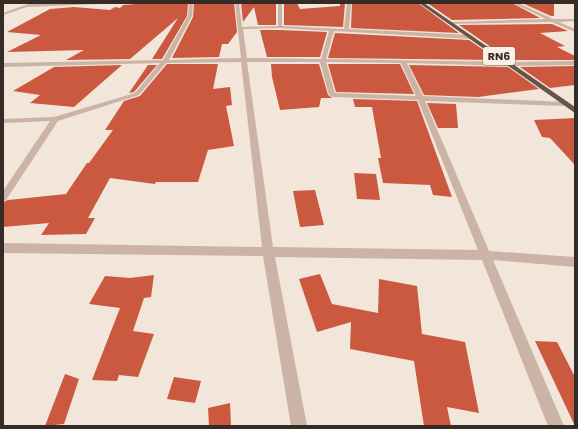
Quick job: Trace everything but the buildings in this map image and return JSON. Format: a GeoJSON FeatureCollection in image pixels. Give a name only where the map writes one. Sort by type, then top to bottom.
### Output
{"type":"FeatureCollection","features":[{"type":"Feature","properties":{"kind":"highway","name":"RN6"},"geometry":{"type":"LineString","coordinates":[[421,3],[511,64],[575,111]]}},
{"type":"Feature","properties":{"kind":"street"},"geometry":{"type":"LineString","coordinates":[[3,14],[34,3]]}},
{"type":"Feature","properties":{"kind":"street"},"geometry":{"type":"LineString","coordinates":[[26,6],[123,3]]}},
{"type":"Feature","properties":{"kind":"street"},"geometry":{"type":"LineString","coordinates":[[3,121],[55,119],[137,94],[166,60],[190,16],[191,3]]}},
{"type":"Feature","properties":{"kind":"street"},"geometry":{"type":"LineString","coordinates":[[237,3],[268,251],[299,426]]}},
{"type":"Feature","properties":{"kind":"street"},"geometry":{"type":"LineString","coordinates":[[280,3],[280,27]]}},
{"type":"Feature","properties":{"kind":"street"},"geometry":{"type":"LineString","coordinates":[[346,31],[349,3]]}},
{"type":"Feature","properties":{"kind":"street"},"geometry":{"type":"LineString","coordinates":[[515,3],[575,31]]}},
{"type":"Feature","properties":{"kind":"street"},"geometry":{"type":"LineString","coordinates":[[451,23],[575,20]]}},
{"type":"Feature","properties":{"kind":"street"},"geometry":{"type":"LineString","coordinates":[[241,28],[280,27],[471,37]]}},
{"type":"Feature","properties":{"kind":"street"},"geometry":{"type":"LineString","coordinates":[[332,30],[323,61],[332,95],[565,104]]}},
{"type":"Feature","properties":{"kind":"street"},"geometry":{"type":"LineString","coordinates":[[3,65],[166,60],[403,61],[511,64],[575,63]]}},
{"type":"Feature","properties":{"kind":"street"},"geometry":{"type":"LineString","coordinates":[[403,61],[421,99],[556,426]]}},
{"type":"Feature","properties":{"kind":"street"},"geometry":{"type":"LineString","coordinates":[[3,198],[55,119]]}},
{"type":"Feature","properties":{"kind":"street"},"geometry":{"type":"LineString","coordinates":[[3,248],[486,255],[575,262]]}}]}
